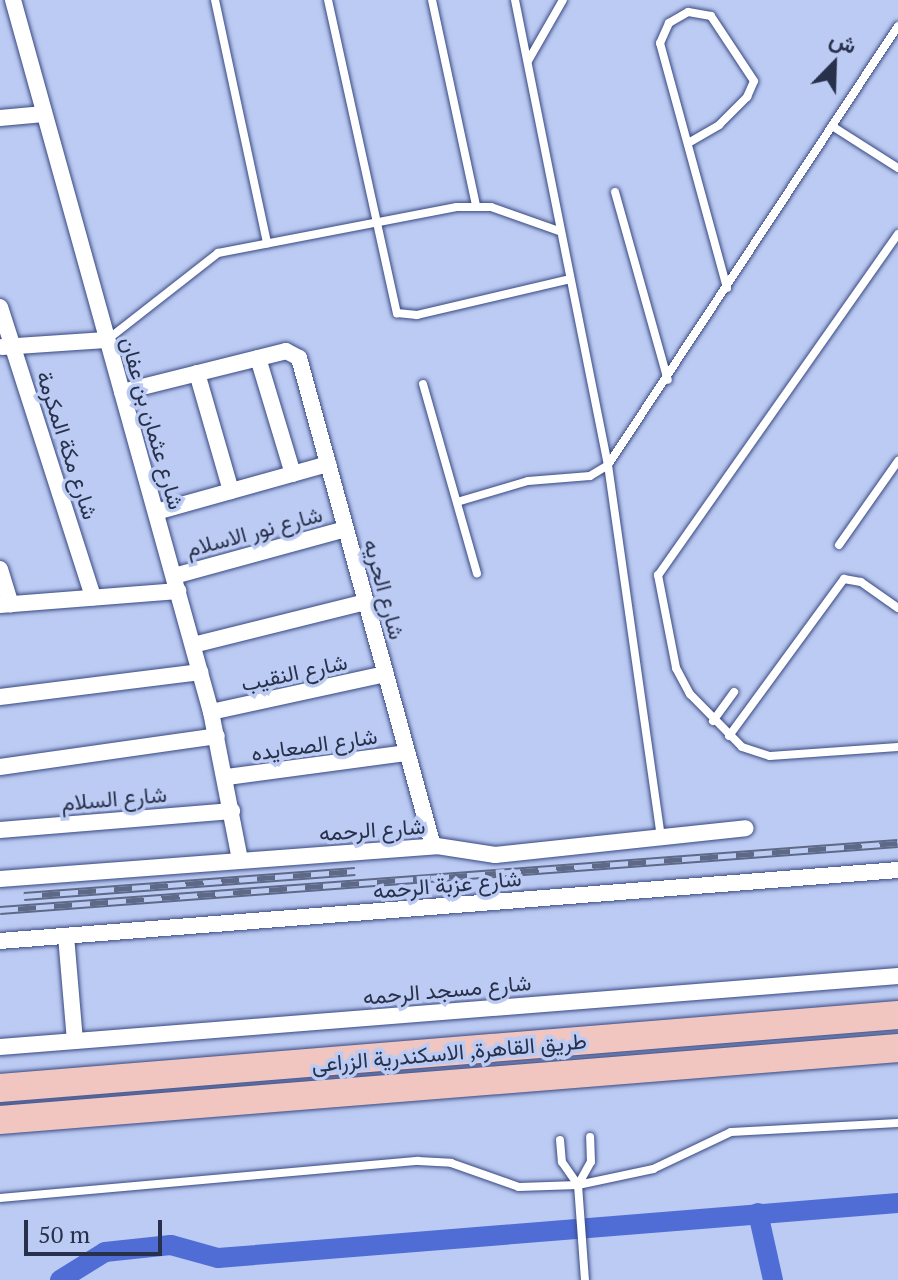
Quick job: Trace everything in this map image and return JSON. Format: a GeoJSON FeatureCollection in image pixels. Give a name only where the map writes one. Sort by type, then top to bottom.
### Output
{"type":"FeatureCollection","features":[{"type":"Feature","properties":{"kind":"highway","name":"طريق القاهرة, الاسكندرية الزراعى"},"geometry":{"type":"LineString","coordinates":[[0,1088],[898,1015]]}},
{"type":"Feature","properties":{"kind":"highway","name":"طريق القاهرة, الاسكندرية الزراعى"},"geometry":{"type":"LineString","coordinates":[[0,1120],[898,1048]]}},
{"type":"Feature","properties":{"kind":"street","name":"شارع عثمان بن عفان"},"geometry":{"type":"LineString","coordinates":[[13,0],[211,712],[227,777],[240,860]]}},
{"type":"Feature","properties":{"kind":"street"},"geometry":{"type":"LineString","coordinates":[[0,118],[44,114]]}},
{"type":"Feature","properties":{"kind":"street","name":"شارع مكة المكرمة"},"geometry":{"type":"LineString","coordinates":[[0,307],[5,347],[93,597]]}},
{"type":"Feature","properties":{"kind":"street"},"geometry":{"type":"LineString","coordinates":[[5,347],[106,340]]}},
{"type":"Feature","properties":{"kind":"street","name":"شارع الحريه"},"geometry":{"type":"LineString","coordinates":[[258,358],[286,351],[300,362],[433,846]]}},
{"type":"Feature","properties":{"kind":"street"},"geometry":{"type":"LineString","coordinates":[[122,392],[258,358],[293,474]]}},
{"type":"Feature","properties":{"kind":"street"},"geometry":{"type":"LineString","coordinates":[[197,373],[231,491]]}},
{"type":"Feature","properties":{"kind":"street"},"geometry":{"type":"LineString","coordinates":[[156,512],[328,464]]}},
{"type":"Feature","properties":{"kind":"street","name":"شارع نور الاسلام"},"geometry":{"type":"LineString","coordinates":[[5,604],[93,597],[176,583],[346,529]]}},
{"type":"Feature","properties":{"kind":"street"},"geometry":{"type":"LineString","coordinates":[[0,569],[5,604]]}},
{"type":"Feature","properties":{"kind":"street"},"geometry":{"type":"LineString","coordinates":[[193,645],[366,602]]}},
{"type":"Feature","properties":{"kind":"street"},"geometry":{"type":"LineString","coordinates":[[0,697],[200,672]]}},
{"type":"Feature","properties":{"kind":"street","name":"شارع النقيب"},"geometry":{"type":"LineString","coordinates":[[211,712],[386,674]]}},
{"type":"Feature","properties":{"kind":"street"},"geometry":{"type":"LineString","coordinates":[[0,767],[217,736]]}},
{"type":"Feature","properties":{"kind":"street","name":"شارع الصعايده"},"geometry":{"type":"LineString","coordinates":[[227,777],[407,753]]}},
{"type":"Feature","properties":{"kind":"street","name":"شارع السلام"},"geometry":{"type":"LineString","coordinates":[[0,830],[232,811]]}},
{"type":"Feature","properties":{"kind":"street","name":"شارع الرحمه"},"geometry":{"type":"LineString","coordinates":[[0,879],[433,846],[487,855],[746,828]]}},
{"type":"Feature","properties":{"kind":"street","name":"شارع عزبة الرحمه"},"geometry":{"type":"LineString","coordinates":[[0,941],[898,870]]}},
{"type":"Feature","properties":{"kind":"street"},"geometry":{"type":"LineString","coordinates":[[66,936],[75,1041]]}},
{"type":"Feature","properties":{"kind":"street","name":"شارع مسجد الرحمه"},"geometry":{"type":"LineString","coordinates":[[0,1047],[898,976]]}},
{"type":"Feature","properties":{"kind":"lane"},"geometry":{"type":"LineString","coordinates":[[215,0],[267,243]]}},
{"type":"Feature","properties":{"kind":"lane"},"geometry":{"type":"LineString","coordinates":[[328,0],[374,223],[400,317],[570,279]]}},
{"type":"Feature","properties":{"kind":"lane"},"geometry":{"type":"LineString","coordinates":[[432,0],[476,206]]}},
{"type":"Feature","properties":{"kind":"lane"},"geometry":{"type":"LineString","coordinates":[[515,0],[608,465],[661,837]]}},
{"type":"Feature","properties":{"kind":"lane"},"geometry":{"type":"LineString","coordinates":[[528,61],[563,0]]}},
{"type":"Feature","properties":{"kind":"lane"},"geometry":{"type":"LineString","coordinates":[[690,142],[719,125],[747,97],[754,81],[711,16],[688,12],[669,23],[660,43],[690,142],[727,288]]}},
{"type":"Feature","properties":{"kind":"lane"},"geometry":{"type":"LineString","coordinates":[[457,502],[528,481],[590,476],[608,465],[668,380],[898,26]]}},
{"type":"Feature","properties":{"kind":"lane"},"geometry":{"type":"LineString","coordinates":[[832,126],[898,168]]}},
{"type":"Feature","properties":{"kind":"lane"},"geometry":{"type":"LineString","coordinates":[[615,192],[668,380]]}},
{"type":"Feature","properties":{"kind":"lane"},"geometry":{"type":"LineString","coordinates":[[106,340],[204,259],[267,243],[476,206],[559,231]]}},
{"type":"Feature","properties":{"kind":"lane"},"geometry":{"type":"LineString","coordinates":[[898,234],[658,575],[676,668],[713,721],[742,747],[770,756],[898,747]]}},
{"type":"Feature","properties":{"kind":"lane"},"geometry":{"type":"LineString","coordinates":[[423,384],[477,573]]}},
{"type":"Feature","properties":{"kind":"lane"},"geometry":{"type":"LineString","coordinates":[[839,545],[898,461]]}},
{"type":"Feature","properties":{"kind":"lane"},"geometry":{"type":"LineString","coordinates":[[729,736],[844,579],[861,582],[898,608]]}},
{"type":"Feature","properties":{"kind":"lane"},"geometry":{"type":"LineString","coordinates":[[713,721],[734,692]]}},
{"type":"Feature","properties":{"kind":"lane"},"geometry":{"type":"LineString","coordinates":[[0,1198],[418,1161],[451,1163],[519,1187],[578,1185],[653,1169],[731,1132],[898,1123]]}},
{"type":"Feature","properties":{"kind":"lane"},"geometry":{"type":"LineString","coordinates":[[578,1185],[591,1162],[590,1137]]}},
{"type":"Feature","properties":{"kind":"lane"},"geometry":{"type":"LineString","coordinates":[[560,1140],[563,1166],[578,1185],[585,1280]]}},
{"type":"Feature","properties":{"kind":"waterway"},"geometry":{"type":"LineString","coordinates":[[60,1280],[105,1252],[171,1245],[218,1258],[898,1203]]}},
{"type":"Feature","properties":{"kind":"waterway"},"geometry":{"type":"LineString","coordinates":[[758,1213],[773,1280]]}},
{"type":"Feature","properties":{"kind":"railway"},"geometry":{"type":"LineString","coordinates":[[0,910],[898,843]]}},
{"type":"Feature","properties":{"kind":"railway"},"geometry":{"type":"LineString","coordinates":[[24,896],[355,871]]}}]}
